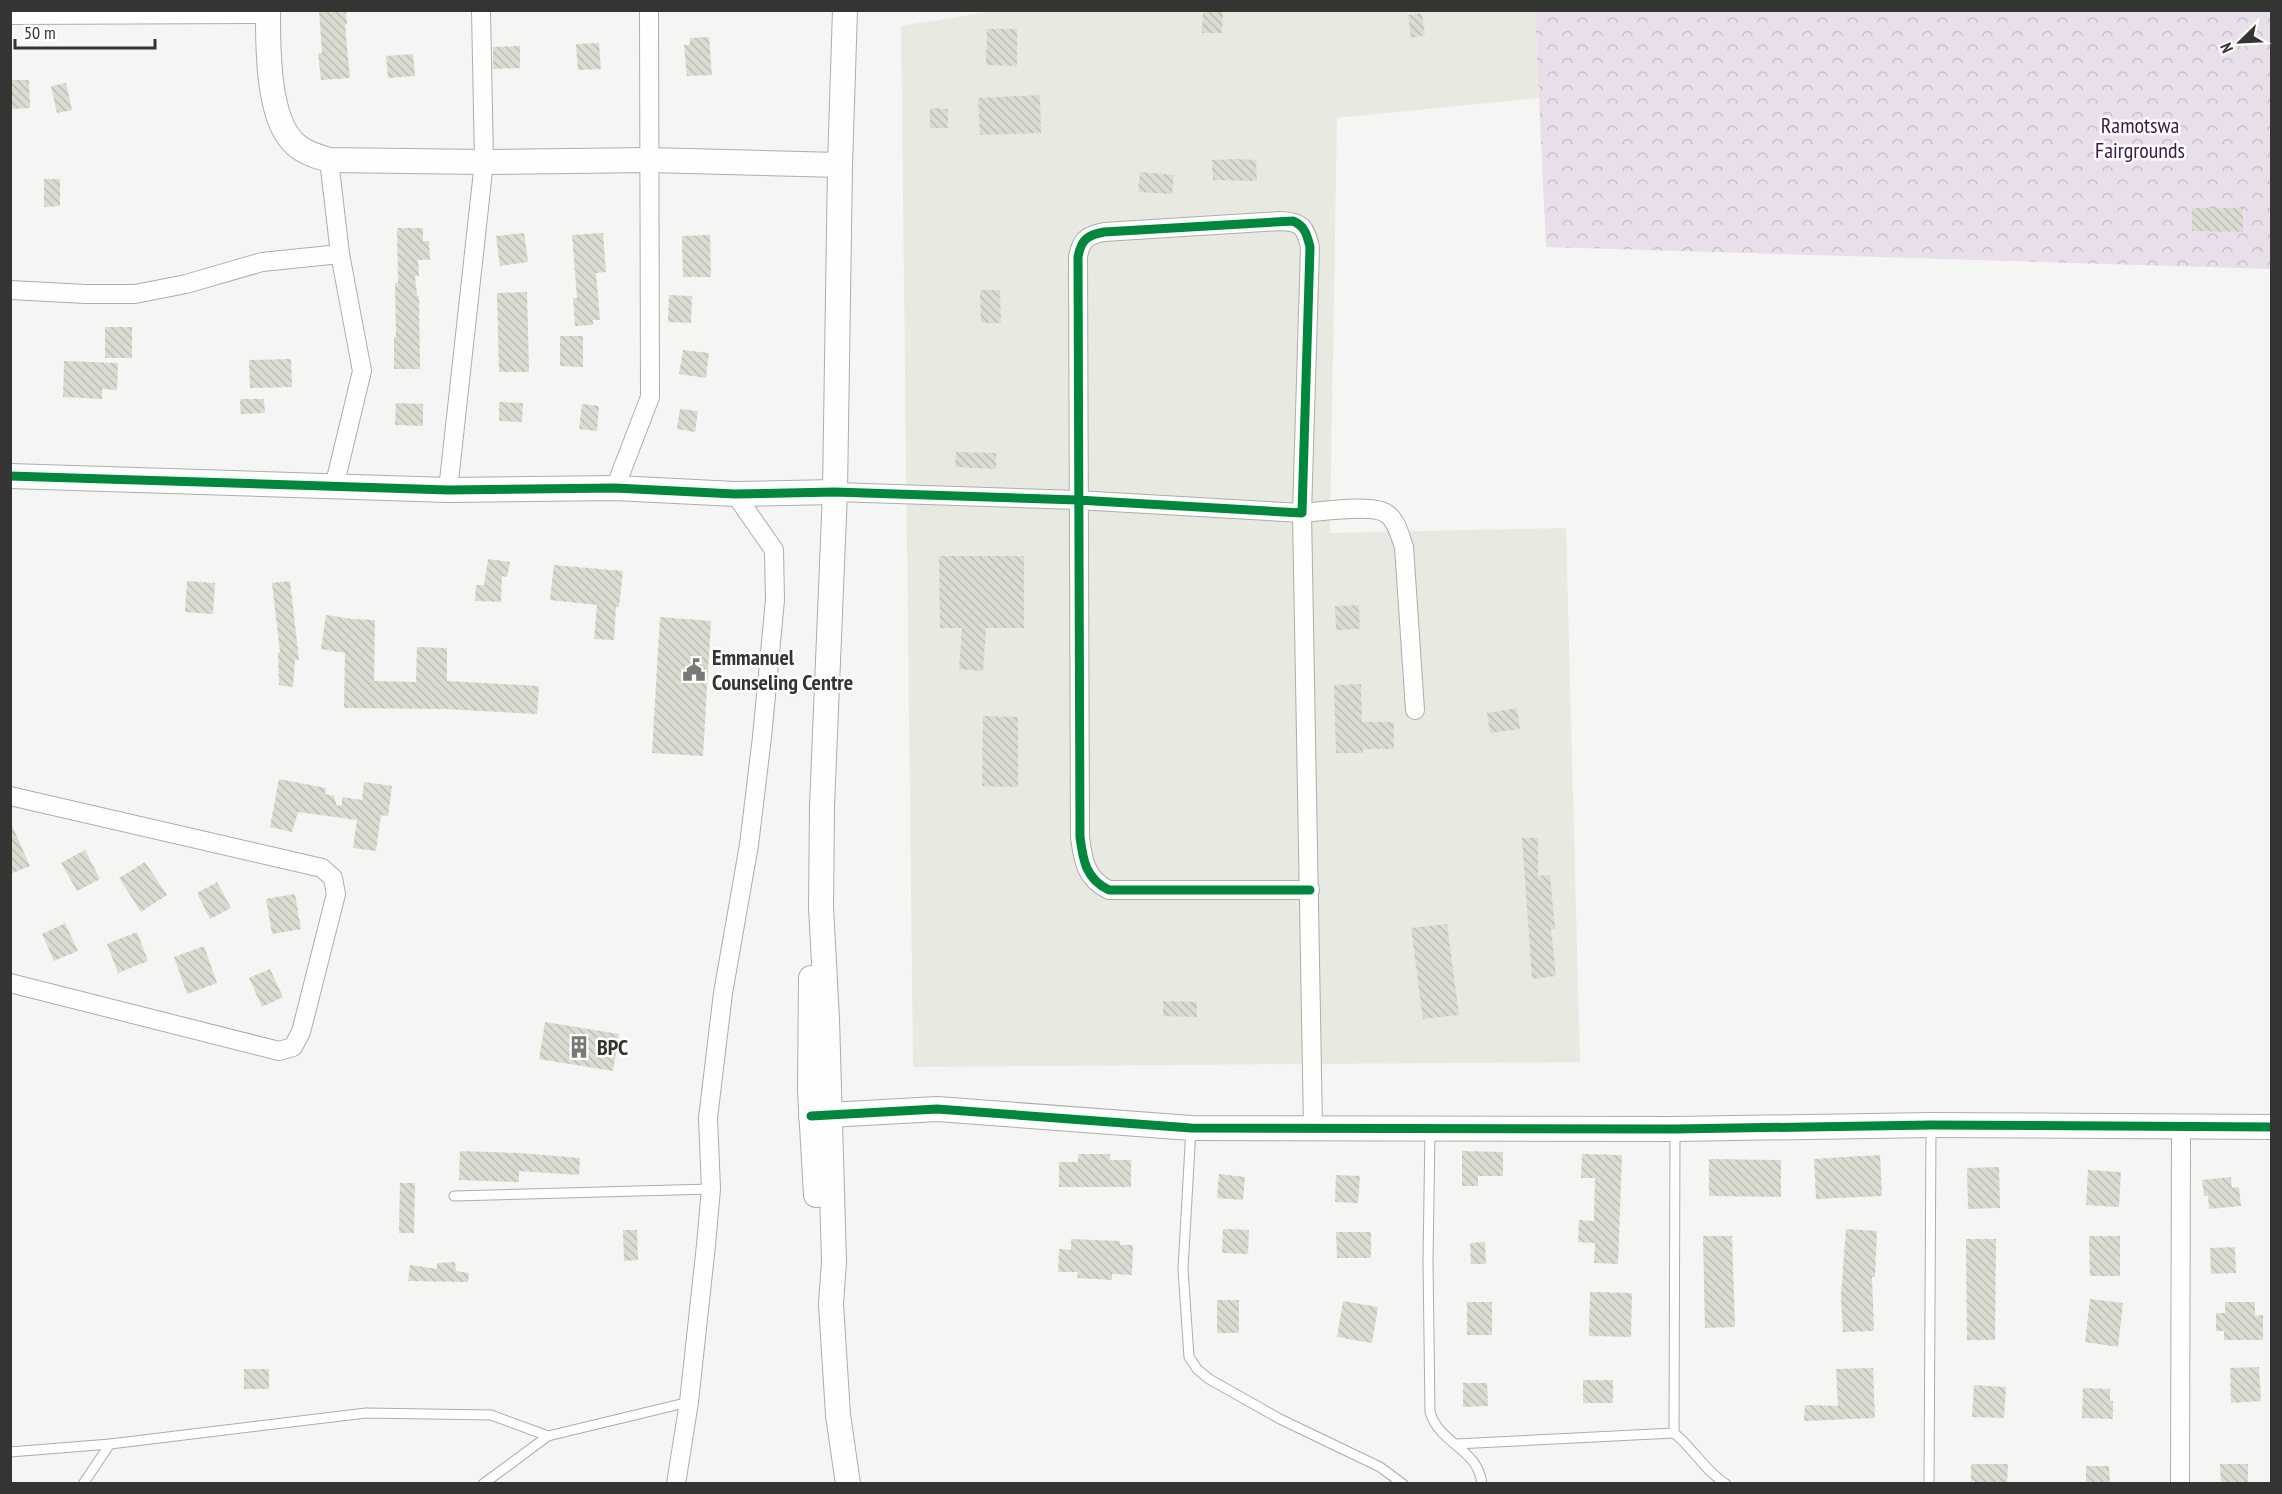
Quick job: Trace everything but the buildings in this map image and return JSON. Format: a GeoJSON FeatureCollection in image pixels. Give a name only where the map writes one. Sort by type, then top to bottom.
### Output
{"type":"FeatureCollection","features":[{"type":"Feature","properties":{"kind":"street"},"geometry":{"type":"LineString","coordinates":[[448,490],[484,162],[481,10]]}},
{"type":"Feature","properties":{"kind":"street"},"geometry":{"type":"LineString","coordinates":[[615,488],[650,397],[649,10]]}},
{"type":"Feature","properties":{"kind":"street"},"geometry":{"type":"LineString","coordinates":[[844,10],[835,492],[822,806],[821,907],[812,965],[810,1019],[834,1261],[831,1304],[838,1415],[848,1484]]}},
{"type":"Feature","properties":{"kind":"street"},"geometry":{"type":"LineString","coordinates":[[10,15],[268,12],[271,87],[280,121],[293,142],[307,152],[328,160],[484,162],[650,160],[840,165]]}},
{"type":"Feature","properties":{"kind":"street"},"geometry":{"type":"LineString","coordinates":[[328,160],[339,254],[362,371],[334,487]]}},
{"type":"Feature","properties":{"kind":"street"},"geometry":{"type":"LineString","coordinates":[[1310,890],[1109,890],[1098,885],[1088,872],[1083,860],[1080,837],[1077,500],[1078,257],[1083,240],[1092,234],[1293,221],[1300,224],[1307,235],[1310,247],[1302,513],[1310,890],[1313,1128]]}},
{"type":"Feature","properties":{"kind":"street"},"geometry":{"type":"LineString","coordinates":[[10,290],[135,294],[186,284],[262,261],[339,254]]}},
{"type":"Feature","properties":{"kind":"street"},"geometry":{"type":"LineString","coordinates":[[10,476],[448,490],[615,488],[735,494],[835,492],[1077,500],[1302,513],[1371,509],[1386,513],[1396,525],[1404,547],[1415,710]]}},
{"type":"Feature","properties":{"kind":"street"},"geometry":{"type":"LineString","coordinates":[[676,1484],[689,1402],[711,1189],[708,1118],[723,993],[749,845],[775,600],[774,550],[735,494]]}},
{"type":"Feature","properties":{"kind":"street"},"geometry":{"type":"LineString","coordinates":[[10,796],[322,868],[333,878],[336,894],[301,1032],[293,1047],[279,1051],[10,983]]}},
{"type":"Feature","properties":{"kind":"street"},"geometry":{"type":"LineString","coordinates":[[820,1115],[937,1109],[1191,1128],[1675,1129],[1931,1125],[2271,1127]]}},
{"type":"Feature","properties":{"kind":"street"},"geometry":{"type":"LineString","coordinates":[[2180,1484],[2181,1128]]}},
{"type":"Feature","properties":{"kind":"lane"},"geometry":{"type":"LineString","coordinates":[[1929,1484],[1931,1125]]}},
{"type":"Feature","properties":{"kind":"lane"},"geometry":{"type":"LineString","coordinates":[[1430,1127],[1428,1261],[1430,1412],[1439,1432],[1456,1444],[1476,1466],[1482,1484]]}},
{"type":"Feature","properties":{"kind":"lane"},"geometry":{"type":"LineString","coordinates":[[1191,1128],[1183,1269],[1189,1357],[1197,1369],[1209,1379],[1280,1419],[1380,1467],[1403,1484]]}},
{"type":"Feature","properties":{"kind":"lane"},"geometry":{"type":"LineString","coordinates":[[1674,1433],[1675,1129]]}},
{"type":"Feature","properties":{"kind":"lane"},"geometry":{"type":"LineString","coordinates":[[454,1197],[711,1189]]}},
{"type":"Feature","properties":{"kind":"lane"},"geometry":{"type":"LineString","coordinates":[[483,1484],[548,1436],[689,1402]]}},
{"type":"Feature","properties":{"kind":"lane"},"geometry":{"type":"LineString","coordinates":[[10,1452],[110,1444],[366,1413],[491,1415],[548,1436]]}},
{"type":"Feature","properties":{"kind":"lane"},"geometry":{"type":"LineString","coordinates":[[1456,1444],[1674,1433],[1686,1443],[1714,1477],[1726,1484]]}},
{"type":"Feature","properties":{"kind":"lane"},"geometry":{"type":"LineString","coordinates":[[82,1484],[110,1444]]}},
{"type":"Feature","properties":{"kind":"shaded area"},"geometry":{"type":"Polygon","coordinates":[[[999,10],[1535,11],[1539,98],[1337,118],[1330,533],[1566,528],[1580,1062],[913,1067],[901,26],[999,10]]]}},
{"type":"Feature","properties":{"kind":"green space","name":"Ramotswa Fairgrounds"},"geometry":{"type":"Polygon","coordinates":[[[1535,11],[2271,11],[2271,269],[1546,247],[1535,11]]]}},
{"type":"Feature","properties":{"kind":"cycle path"},"geometry":{"type":"LineString","coordinates":[[10,476],[448,490],[615,488],[735,494],[835,492],[1077,500],[1302,513],[1310,247],[1303,228],[1293,221],[1104,232],[1089,237],[1081,246],[1078,257],[1080,837],[1087,868],[1095,880],[1109,890],[1310,890]]}},
{"type":"Feature","properties":{"kind":"cycle path"},"geometry":{"type":"LineString","coordinates":[[811,1116],[937,1109],[1191,1128],[1675,1129],[1931,1125],[2272,1127]]}},
{"type":"Feature","properties":{"kind":"place","name":"Emmanuel Counseling Centre"},"geometry":{"type":"Point","coordinates":[694,670]}},
{"type":"Feature","properties":{"kind":"place","name":"BPC"},"geometry":{"type":"Point","coordinates":[579,1047]}}]}
